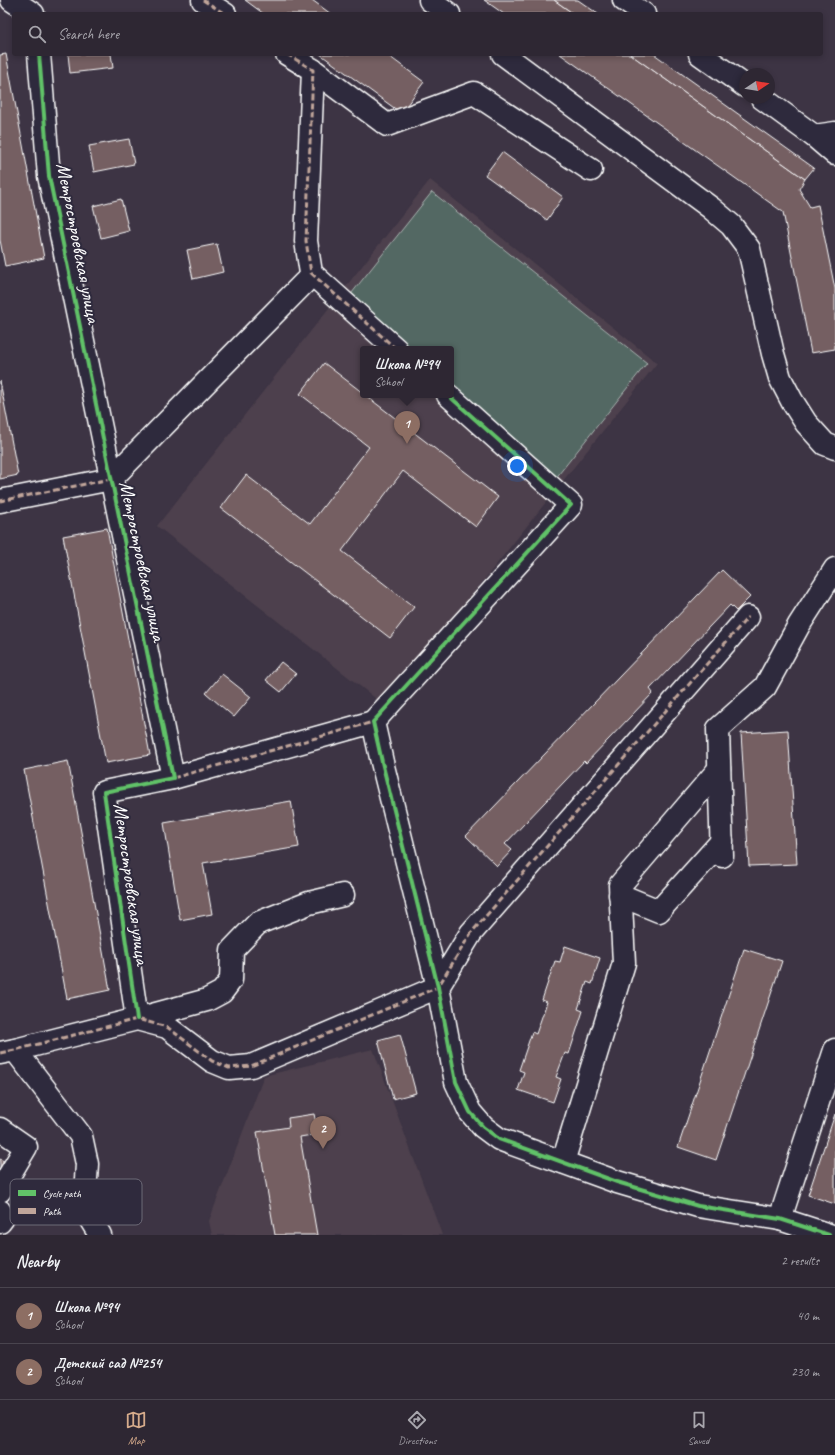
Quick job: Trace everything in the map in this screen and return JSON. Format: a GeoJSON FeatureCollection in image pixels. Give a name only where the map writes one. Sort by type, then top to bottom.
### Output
{"type":"FeatureCollection","features":[{"type":"Feature","properties":{"kind":"street"},"geometry":{"type":"LineString","coordinates":[[12,0],[30,12]]}},
{"type":"Feature","properties":{"kind":"street"},"geometry":{"type":"LineString","coordinates":[[37,12],[40,0]]}},
{"type":"Feature","properties":{"kind":"street"},"geometry":{"type":"LineString","coordinates":[[203,0],[222,12]]}},
{"type":"Feature","properties":{"kind":"street"},"geometry":{"type":"LineString","coordinates":[[430,0],[445,12]]}},
{"type":"Feature","properties":{"kind":"street"},"geometry":{"type":"LineString","coordinates":[[624,0],[641,12]]}},
{"type":"Feature","properties":{"kind":"street","name":"Метростроевская улица"},"geometry":{"type":"LineString","coordinates":[[39,56],[49,176],[173,778],[104,792],[137,1019]]}},
{"type":"Feature","properties":{"kind":"street"},"geometry":{"type":"LineString","coordinates":[[290,56],[313,70],[387,125],[474,93],[591,170]]}},
{"type":"Feature","properties":{"kind":"street"},"geometry":{"type":"LineString","coordinates":[[506,56],[711,208],[731,225],[749,249],[780,378],[806,423],[825,444],[835,448]]}},
{"type":"Feature","properties":{"kind":"street"},"geometry":{"type":"LineString","coordinates":[[703,56],[739,82]]}},
{"type":"Feature","properties":{"kind":"street"},"geometry":{"type":"LineString","coordinates":[[313,70],[306,241],[311,273],[393,346]]}},
{"type":"Feature","properties":{"kind":"street"},"geometry":{"type":"LineString","coordinates":[[772,104],[825,134],[835,154]]}},
{"type":"Feature","properties":{"kind":"street"},"geometry":{"type":"LineString","coordinates":[[0,501],[111,479],[304,283]]}},
{"type":"Feature","properties":{"kind":"street"},"geometry":{"type":"LineString","coordinates":[[173,778],[373,722],[571,505],[451,398]]}},
{"type":"Feature","properties":{"kind":"street"},"geometry":{"type":"LineString","coordinates":[[620,895],[659,911],[722,849],[718,729],[766,687],[799,625],[835,569]]}},
{"type":"Feature","properties":{"kind":"street"},"geometry":{"type":"LineString","coordinates":[[137,1019],[168,1027],[212,1061],[229,1068],[251,1066],[438,987],[470,933],[748,617]]}},
{"type":"Feature","properties":{"kind":"street"},"geometry":{"type":"LineString","coordinates":[[373,722],[438,987],[456,1082],[470,1112],[483,1127],[499,1139],[617,1182],[698,1206],[780,1219],[829,1235]]}},
{"type":"Feature","properties":{"kind":"street"},"geometry":{"type":"LineString","coordinates":[[563,1162],[624,963],[620,885],[719,769]]}},
{"type":"Feature","properties":{"kind":"street"},"geometry":{"type":"LineString","coordinates":[[86,1179],[87,1164],[81,1136],[8,1052],[207,1000],[222,992],[231,980],[232,950],[258,923],[309,903],[343,895]]}},
{"type":"Feature","properties":{"kind":"street"},"geometry":{"type":"LineString","coordinates":[[780,1219],[835,1050]]}},
{"type":"Feature","properties":{"kind":"street"},"geometry":{"type":"LineString","coordinates":[[0,1129],[26,1147],[0,1191]]}},
{"type":"Feature","properties":{"kind":"street"},"geometry":{"type":"LineString","coordinates":[[0,1212],[3,1218],[0,1222]]}},
{"type":"Feature","properties":{"kind":"street"},"geometry":{"type":"LineString","coordinates":[[94,1225],[100,1235]]}},
{"type":"Feature","properties":{"kind":"shaded area"},"geometry":{"type":"Polygon","coordinates":[[[430,180],[657,363],[384,705],[157,526],[430,180]]]}},
{"type":"Feature","properties":{"kind":"shaded area"},"geometry":{"type":"Polygon","coordinates":[[[373,1049],[442,1235],[212,1235],[209,1221],[264,1076],[373,1049]]]}},
{"type":"Feature","properties":{"kind":"green space"},"geometry":{"type":"Polygon","coordinates":[[[432,192],[647,363],[555,479],[454,397],[454,346],[388,346],[340,308],[432,192]]]}},
{"type":"Feature","properties":{"kind":"building"},"geometry":{"type":"Polygon","coordinates":[[[245,0],[312,0],[328,12],[261,12],[245,0]]]}},
{"type":"Feature","properties":{"kind":"building"},"geometry":{"type":"Polygon","coordinates":[[[484,0],[554,0],[571,12],[501,12],[484,0]]]}},
{"type":"Feature","properties":{"kind":"building"},"geometry":{"type":"Polygon","coordinates":[[[554,0],[578,0],[595,12],[571,12],[554,0]]]}},
{"type":"Feature","properties":{"kind":"building"},"geometry":{"type":"Polygon","coordinates":[[[6,54],[44,258],[5,266],[0,240],[0,55],[6,54]]]}},
{"type":"Feature","properties":{"kind":"building"},"geometry":{"type":"Polygon","coordinates":[[[68,56],[111,56],[113,68],[70,73],[68,56]]]}},
{"type":"Feature","properties":{"kind":"building"},"geometry":{"type":"Polygon","coordinates":[[[323,56],[389,56],[424,82],[401,113],[323,56]]]}},
{"type":"Feature","properties":{"kind":"building"},"geometry":{"type":"Polygon","coordinates":[[[563,56],[633,56],[805,179],[799,189],[810,207],[818,205],[835,289],[835,349],[811,353],[783,212],[563,56]]]}},
{"type":"Feature","properties":{"kind":"building"},"geometry":{"type":"Polygon","coordinates":[[[633,56],[657,56],[814,168],[805,179],[633,56]]]}},
{"type":"Feature","properties":{"kind":"building"},"geometry":{"type":"Polygon","coordinates":[[[129,139],[134,164],[94,172],[89,146],[129,139]]]}},
{"type":"Feature","properties":{"kind":"building"},"geometry":{"type":"Polygon","coordinates":[[[502,152],[563,197],[547,220],[485,175],[502,152]]]}},
{"type":"Feature","properties":{"kind":"building"},"geometry":{"type":"Polygon","coordinates":[[[121,199],[129,231],[101,238],[93,206],[121,199]]]}},
{"type":"Feature","properties":{"kind":"building"},"geometry":{"type":"Polygon","coordinates":[[[217,244],[223,272],[193,279],[187,250],[217,244]]]}},
{"type":"Feature","properties":{"kind":"building"},"geometry":{"type":"Polygon","coordinates":[[[324,363],[360,391],[360,398],[369,398],[498,497],[476,527],[403,471],[342,551],[414,607],[390,638],[221,508],[246,475],[310,524],[369,447],[300,394],[324,363]]]}},
{"type":"Feature","properties":{"kind":"building"},"geometry":{"type":"Polygon","coordinates":[[[0,381],[18,475],[0,479],[0,381]]]}},
{"type":"Feature","properties":{"kind":"building"},"geometry":{"type":"Polygon","coordinates":[[[107,528],[150,755],[106,763],[63,536],[107,528]]]}},
{"type":"Feature","properties":{"kind":"building"},"geometry":{"type":"Polygon","coordinates":[[[722,570],[750,597],[736,611],[730,605],[650,689],[653,693],[586,763],[584,761],[505,844],[512,850],[497,866],[466,836],[722,570]]]}},
{"type":"Feature","properties":{"kind":"building"},"geometry":{"type":"Polygon","coordinates":[[[281,662],[296,674],[281,692],[266,680],[281,662]]]}},
{"type":"Feature","properties":{"kind":"building"},"geometry":{"type":"Polygon","coordinates":[[[222,674],[251,697],[234,717],[206,693],[222,674]]]}},
{"type":"Feature","properties":{"kind":"building"},"geometry":{"type":"Polygon","coordinates":[[[788,730],[797,864],[749,866],[741,733],[788,730]]]}},
{"type":"Feature","properties":{"kind":"building"},"geometry":{"type":"Polygon","coordinates":[[[68,761],[110,990],[67,999],[24,770],[68,761]]]}},
{"type":"Feature","properties":{"kind":"building"},"geometry":{"type":"Polygon","coordinates":[[[291,801],[299,847],[203,863],[212,914],[180,920],[164,823],[291,801]]]}},
{"type":"Feature","properties":{"kind":"building"},"geometry":{"type":"Polygon","coordinates":[[[565,946],[600,958],[592,984],[587,982],[578,1009],[583,1011],[569,1054],[565,1053],[556,1077],[561,1079],[553,1102],[518,1090],[524,1072],[519,1070],[532,1032],[536,1034],[547,1002],[542,1000],[555,961],[560,962],[565,946]]]}},
{"type":"Feature","properties":{"kind":"building"},"geometry":{"type":"Polygon","coordinates":[[[744,949],[782,961],[716,1160],[678,1147],[744,949]]]}},
{"type":"Feature","properties":{"kind":"building"},"geometry":{"type":"Polygon","coordinates":[[[400,1034],[416,1093],[393,1099],[378,1040],[400,1034]]]}},
{"type":"Feature","properties":{"kind":"building"},"geometry":{"type":"Polygon","coordinates":[[[314,1114],[318,1134],[300,1137],[317,1235],[275,1235],[257,1132],[289,1127],[288,1118],[314,1114]]]}},
{"type":"Feature","properties":{"kind":"building"},"geometry":{"type":"Polygon","coordinates":[[[835,1114],[835,1204],[808,1195],[835,1114]]]}},
{"type":"Feature","properties":{"kind":"building"},"geometry":{"type":"Polygon","coordinates":[[[0,1159],[6,1162],[0,1171],[0,1159]]]}},
{"type":"Feature","properties":{"kind":"marked path"},"geometry":{"type":"LineString","coordinates":[[203,0],[222,12]]}},
{"type":"Feature","properties":{"kind":"marked path"},"geometry":{"type":"LineString","coordinates":[[290,56],[313,70],[306,241],[311,273],[393,346]]}},
{"type":"Feature","properties":{"kind":"marked path"},"geometry":{"type":"LineString","coordinates":[[0,501],[111,479]]}},
{"type":"Feature","properties":{"kind":"marked path"},"geometry":{"type":"LineString","coordinates":[[0,1053],[137,1019],[167,1027],[212,1061],[229,1068],[251,1066],[438,987],[471,933],[748,617]]}},
{"type":"Feature","properties":{"kind":"marked path"},"geometry":{"type":"LineString","coordinates":[[173,778],[373,722]]}},
{"type":"Feature","properties":{"kind":"cycle path"},"geometry":{"type":"LineString","coordinates":[[39,56],[49,176],[173,778],[104,792],[137,1019]]}},
{"type":"Feature","properties":{"kind":"cycle path"},"geometry":{"type":"LineString","coordinates":[[451,398],[571,505],[373,722],[438,987],[456,1082],[470,1112],[483,1127],[499,1139],[617,1182],[698,1206],[780,1219],[829,1235]]}},
{"type":"Feature","properties":{"kind":"place","name":"Школа №94"},"geometry":{"type":"Point","coordinates":[407,444]}},
{"type":"Feature","properties":{"kind":"place","name":"Детский сад №254"},"geometry":{"type":"Point","coordinates":[323,1149]}}]}
